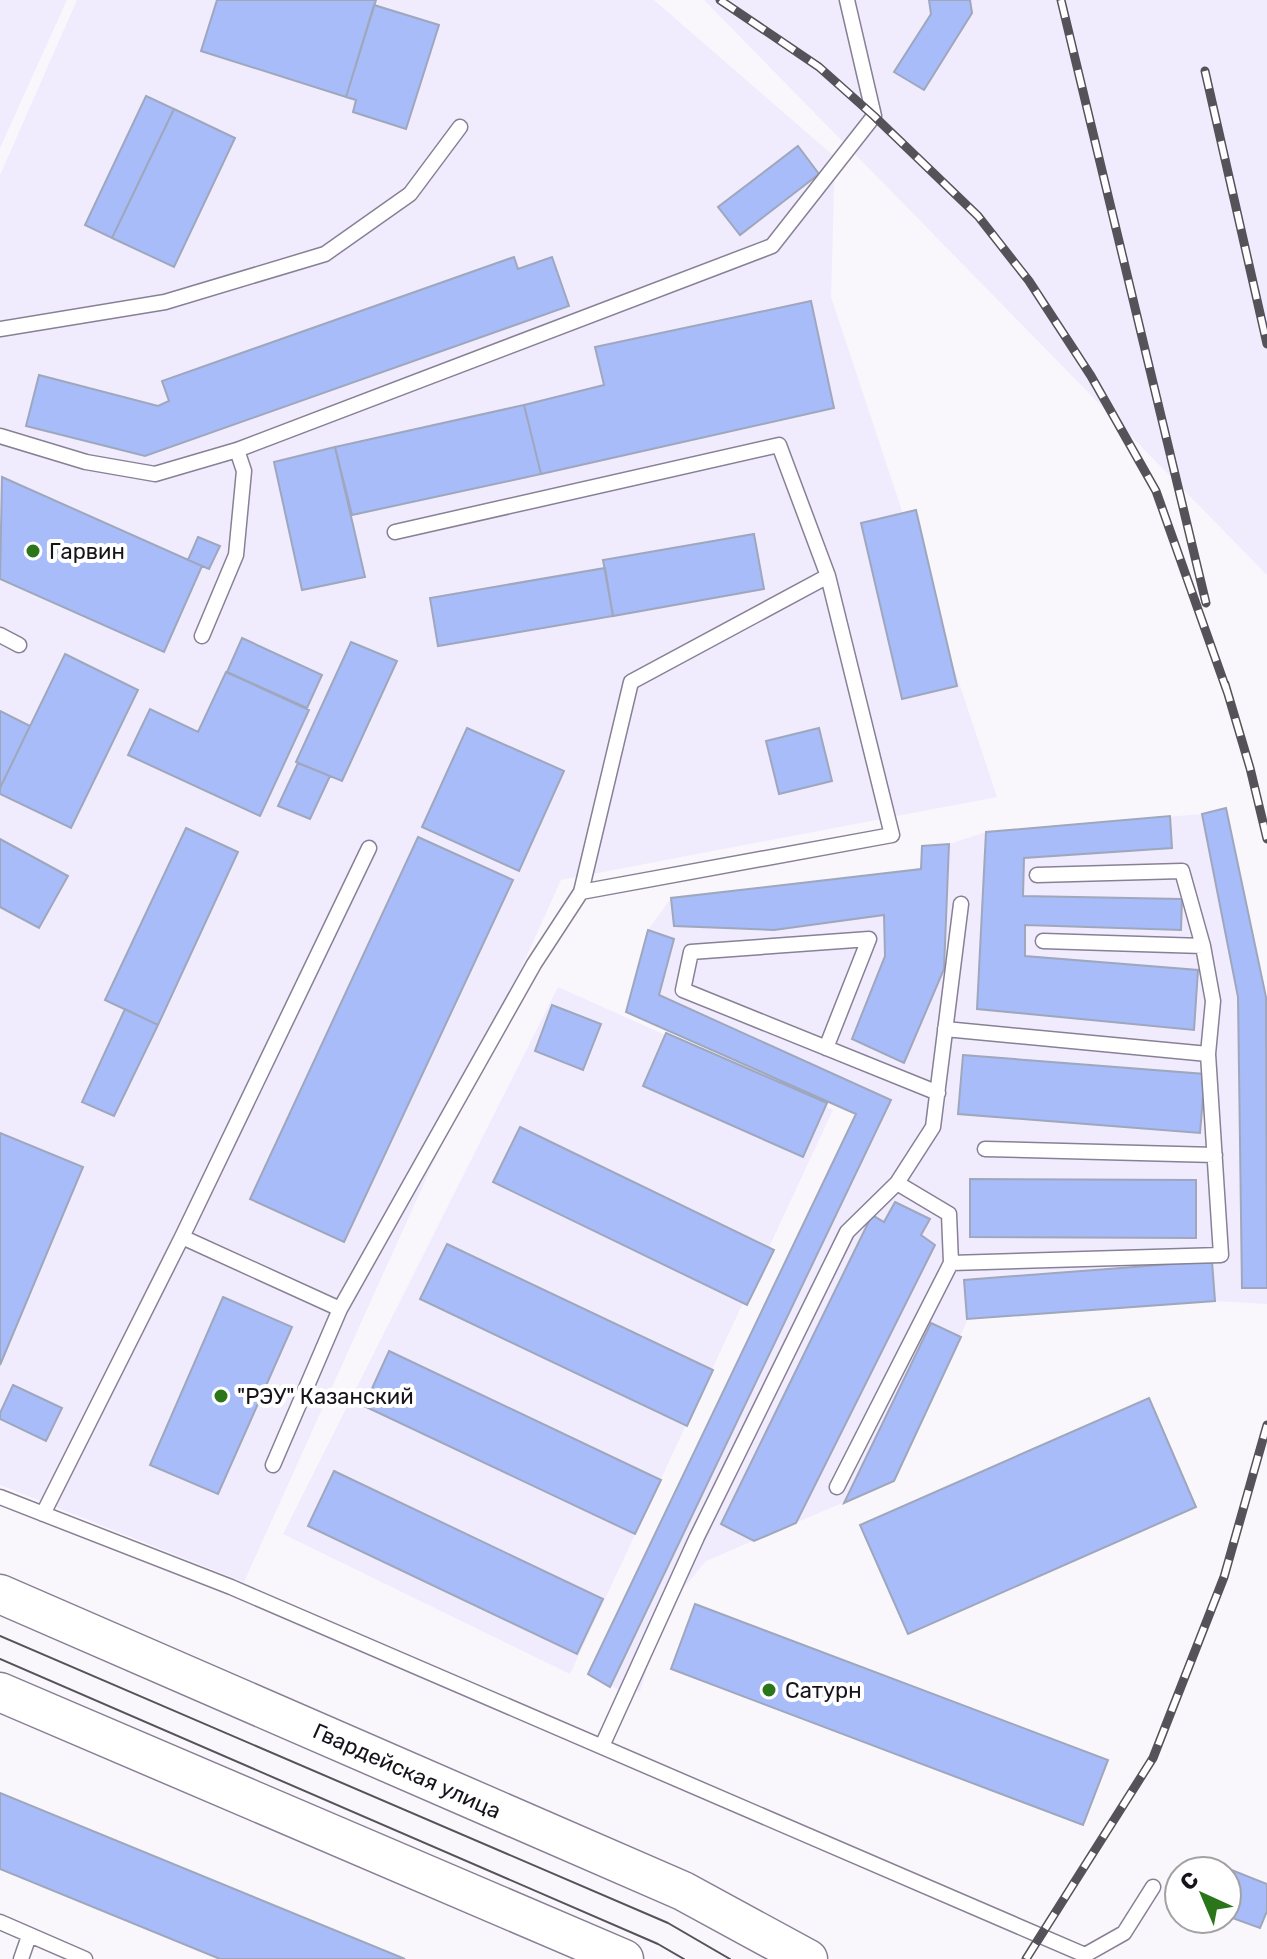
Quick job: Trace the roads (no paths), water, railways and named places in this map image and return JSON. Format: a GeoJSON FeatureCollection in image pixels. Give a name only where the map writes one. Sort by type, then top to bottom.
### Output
{"type":"FeatureCollection","features":[{"type":"Feature","properties":{"kind":"main road","name":"Гвардейская улица"},"geometry":{"type":"LineString","coordinates":[[0,1594],[683,1891],[808,1959]]}},
{"type":"Feature","properties":{"kind":"main road"},"geometry":{"type":"LineString","coordinates":[[0,1692],[624,1959]]}},
{"type":"Feature","properties":{"kind":"lane"},"geometry":{"type":"LineString","coordinates":[[0,436],[86,462],[155,474],[237,450],[772,246],[874,116],[847,0]]}},
{"type":"Feature","properties":{"kind":"lane"},"geometry":{"type":"LineString","coordinates":[[0,329],[165,302],[325,254],[410,194],[460,127]]}},
{"type":"Feature","properties":{"kind":"lane"},"geometry":{"type":"LineString","coordinates":[[395,532],[779,445],[828,576],[892,835],[581,892]]}},
{"type":"Feature","properties":{"kind":"lane"},"geometry":{"type":"LineString","coordinates":[[202,636],[236,555],[244,471],[237,450]]}},
{"type":"Feature","properties":{"kind":"lane"},"geometry":{"type":"LineString","coordinates":[[273,1465],[340,1309],[534,964],[581,892],[631,682],[828,576]]}},
{"type":"Feature","properties":{"kind":"lane"},"geometry":{"type":"LineString","coordinates":[[0,635],[19,645]]}},
{"type":"Feature","properties":{"kind":"lane"},"geometry":{"type":"LineString","coordinates":[[43,1514],[182,1237],[369,848]]}},
{"type":"Feature","properties":{"kind":"lane"},"geometry":{"type":"LineString","coordinates":[[951,1263],[1221,1255],[1208,1054],[1213,1001],[1203,946],[1182,871],[1037,875]]}},
{"type":"Feature","properties":{"kind":"lane"},"geometry":{"type":"LineString","coordinates":[[602,1746],[697,1537],[847,1232],[897,1183],[933,1127],[961,904]]}},
{"type":"Feature","properties":{"kind":"lane"},"geometry":{"type":"LineString","coordinates":[[826,1048],[869,939],[691,952],[683,990],[826,1048],[938,1093]]}},
{"type":"Feature","properties":{"kind":"lane"},"geometry":{"type":"LineString","coordinates":[[1043,941],[1203,946]]}},
{"type":"Feature","properties":{"kind":"lane"},"geometry":{"type":"LineString","coordinates":[[945,1029],[1208,1054]]}},
{"type":"Feature","properties":{"kind":"lane"},"geometry":{"type":"LineString","coordinates":[[985,1149],[1215,1155]]}},
{"type":"Feature","properties":{"kind":"lane"},"geometry":{"type":"LineString","coordinates":[[837,1487],[951,1263],[949,1214],[897,1183]]}},
{"type":"Feature","properties":{"kind":"lane"},"geometry":{"type":"LineString","coordinates":[[182,1237],[340,1309]]}},
{"type":"Feature","properties":{"kind":"lane"},"geometry":{"type":"LineString","coordinates":[[0,1497],[246,1593],[1085,1955],[1124,1933],[1153,1887]]}},
{"type":"Feature","properties":{"kind":"lane"},"geometry":{"type":"LineString","coordinates":[[0,1922],[85,1959]]}},
{"type":"Feature","properties":{"kind":"lane"},"geometry":{"type":"LineString","coordinates":[[21,1959],[29,1936]]}},
{"type":"Feature","properties":{"kind":"tram line"},"geometry":{"type":"LineString","coordinates":[[0,1636],[668,1923],[730,1959]]}},
{"type":"Feature","properties":{"kind":"tram line"},"geometry":{"type":"LineString","coordinates":[[0,1659],[658,1944],[684,1959]]}},
{"type":"Feature","properties":{"kind":"railway"},"geometry":{"type":"LineString","coordinates":[[720,0],[819,67],[874,116],[978,216],[1029,281],[1091,376],[1156,491],[1228,694]]}},
{"type":"Feature","properties":{"kind":"railway"},"geometry":{"type":"LineString","coordinates":[[1061,0],[1206,603]]}},
{"type":"Feature","properties":{"kind":"railway"},"geometry":{"type":"LineString","coordinates":[[1205,71],[1267,344]]}},
{"type":"Feature","properties":{"kind":"railway"},"geometry":{"type":"LineString","coordinates":[[1225,684],[1267,839]]}},
{"type":"Feature","properties":{"kind":"railway"},"geometry":{"type":"LineString","coordinates":[[1026,1959],[1153,1758],[1224,1577],[1267,1425]]}},
{"type":"Feature","properties":{"kind":"place","name":"Гарвин"},"geometry":{"type":"Point","coordinates":[33,551]}},
{"type":"Feature","properties":{"kind":"place","name":"\"РЭУ\" Казанский"},"geometry":{"type":"Point","coordinates":[221,1396]}},
{"type":"Feature","properties":{"kind":"place","name":"Сатурн"},"geometry":{"type":"Point","coordinates":[769,1690]}}]}
